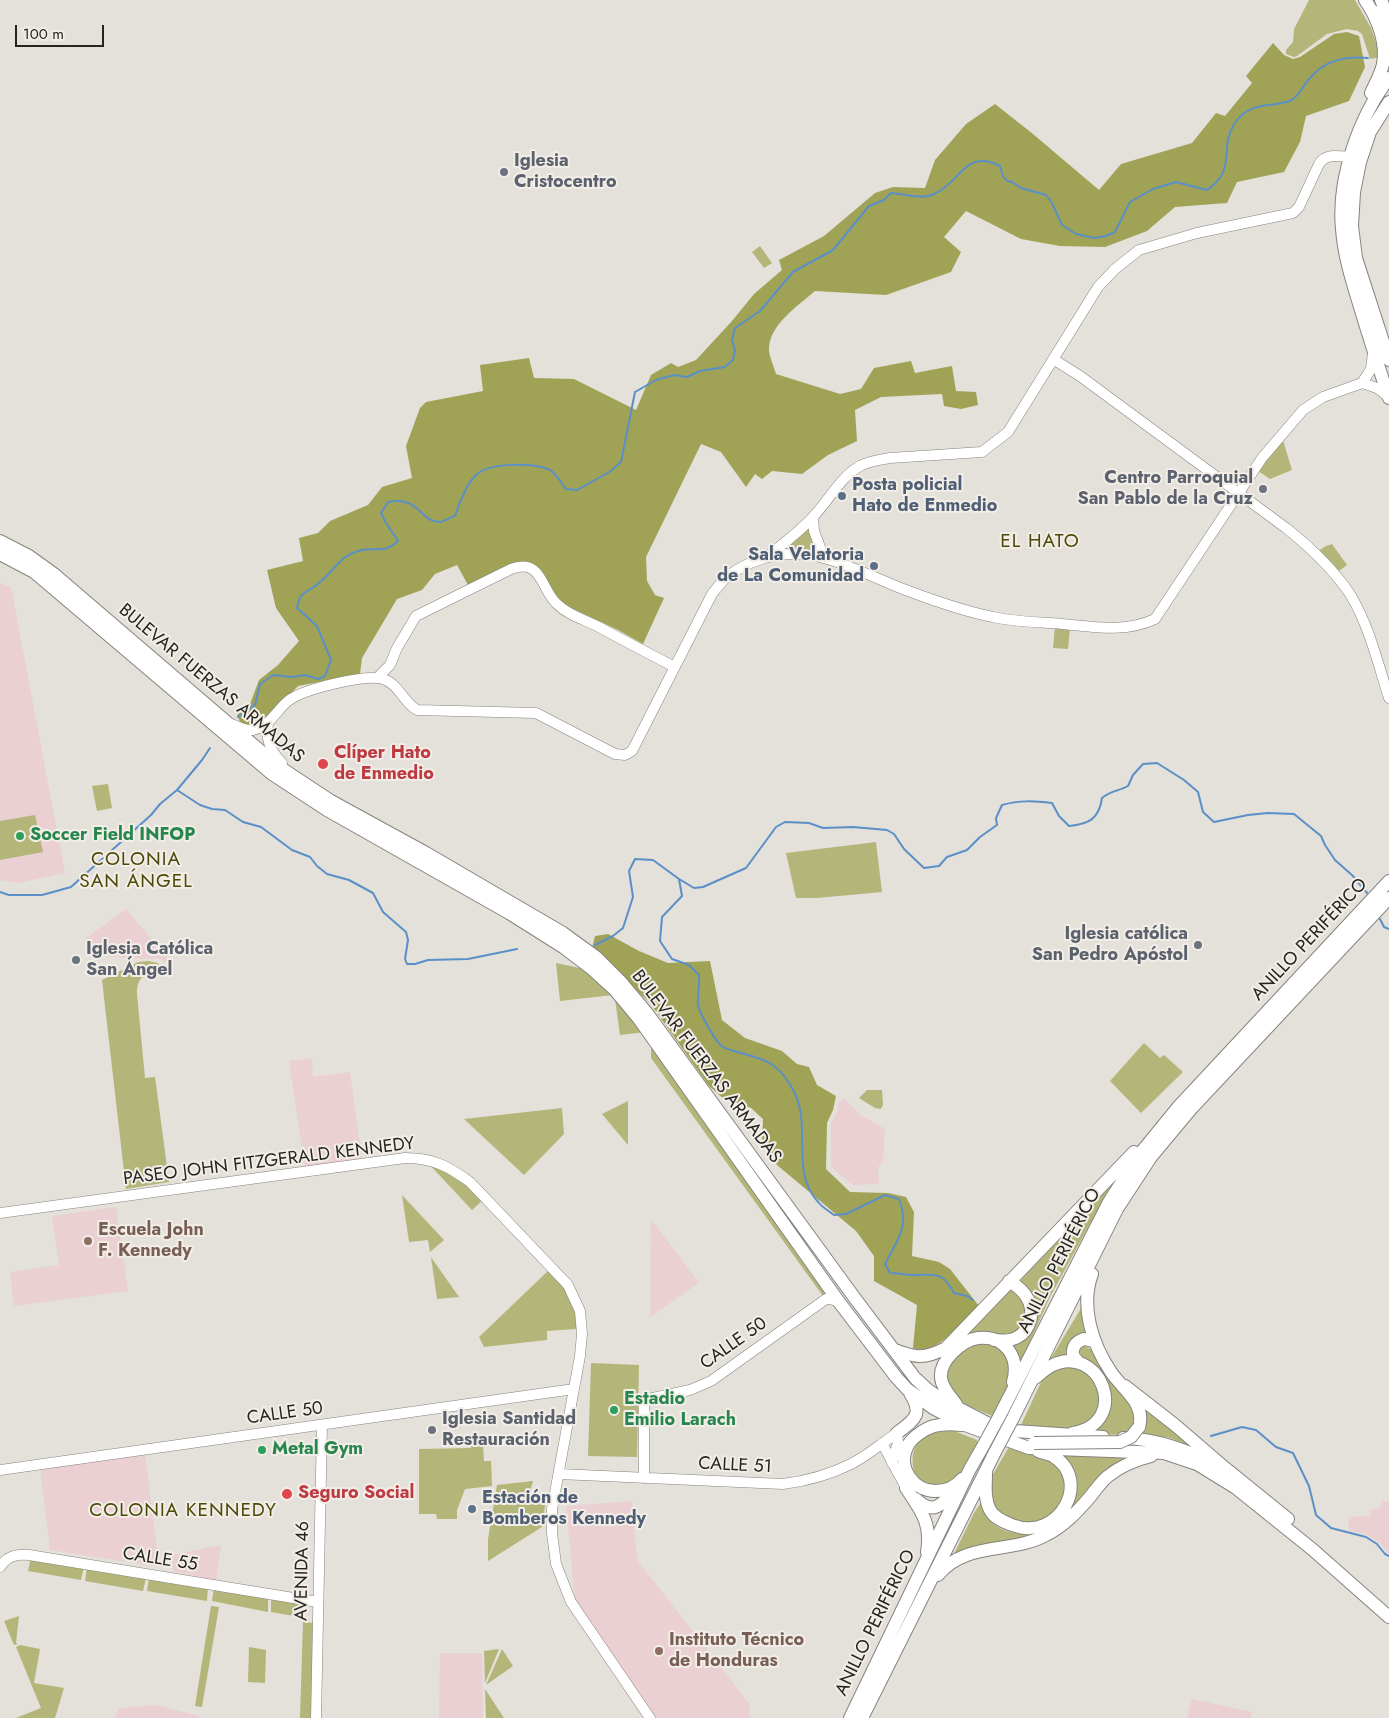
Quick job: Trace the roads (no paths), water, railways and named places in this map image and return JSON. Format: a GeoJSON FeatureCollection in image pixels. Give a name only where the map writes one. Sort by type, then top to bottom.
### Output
{"type":"FeatureCollection","features":[{"type":"Feature","properties":{"kind":"highway"},"geometry":{"type":"LineString","coordinates":[[1352,152],[1353,132],[1377,80],[1384,59],[1379,28],[1365,0]]}},
{"type":"Feature","properties":{"kind":"highway"},"geometry":{"type":"LineString","coordinates":[[1381,0],[1389,19]]}},
{"type":"Feature","properties":{"kind":"highway"},"geometry":{"type":"LineString","coordinates":[[1389,78],[1370,106],[1360,127],[1343,191],[1341,227],[1346,261],[1389,398]]}},
{"type":"Feature","properties":{"kind":"highway"},"geometry":{"type":"LineString","coordinates":[[1389,102],[1370,132],[1360,162],[1354,192],[1352,226],[1356,258],[1389,360]]}},
{"type":"Feature","properties":{"kind":"highway","name":"BULEVAR FUERZAS ARMADAS"},"geometry":{"type":"LineString","coordinates":[[0,541],[42,564],[278,766],[331,801],[426,853],[563,933],[596,957],[621,982],[647,1013],[915,1378],[928,1390],[968,1419],[1010,1442],[1032,1445]]}},
{"type":"Feature","properties":{"kind":"highway","name":"BULEVAR FUERZAS ARMADAS"},"geometry":{"type":"LineString","coordinates":[[0,554],[34,572],[272,774],[327,810],[509,913],[563,947],[614,989],[639,1019],[839,1302],[872,1347],[907,1389],[933,1408],[1015,1431],[1134,1438],[1167,1444],[1201,1456],[1225,1468]]}},
{"type":"Feature","properties":{"kind":"highway","name":"ANILLO PERIFÉRICO"},"geometry":{"type":"LineString","coordinates":[[862,1718],[995,1452],[1006,1416],[1009,1397],[1109,1202],[1139,1155],[1179,1106],[1389,881]]}},
{"type":"Feature","properties":{"kind":"highway","name":"ANILLO PERIFÉRICO"},"geometry":{"type":"LineString","coordinates":[[850,1718],[970,1469],[982,1448],[1031,1381],[1117,1210],[1151,1157],[1190,1109],[1389,898]]}},
{"type":"Feature","properties":{"kind":"highway"},"geometry":{"type":"LineString","coordinates":[[895,1350],[916,1357],[926,1356],[946,1348],[1179,1106]]}},
{"type":"Feature","properties":{"kind":"highway"},"geometry":{"type":"LineString","coordinates":[[1032,1445],[1120,1442],[1131,1437],[1139,1426],[1141,1420],[1137,1404],[1111,1372],[1096,1344],[1090,1325],[1087,1296],[1101,1242]]}},
{"type":"Feature","properties":{"kind":"highway"},"geometry":{"type":"LineString","coordinates":[[958,1485],[943,1491],[929,1491],[918,1487],[906,1471],[905,1456],[907,1447],[921,1432],[933,1426],[968,1419],[946,1392],[941,1377],[949,1356],[968,1341],[978,1338],[1010,1340],[1020,1336],[1027,1329],[1032,1316],[1032,1308],[1024,1293],[1018,1286],[1009,1281]]}},
{"type":"Feature","properties":{"kind":"highway"},"geometry":{"type":"LineString","coordinates":[[1062,1435],[1084,1431],[1094,1425],[1104,1410],[1106,1401],[1103,1384],[1094,1372],[1073,1356],[1073,1347],[1079,1340],[1088,1339],[1096,1344]]}},
{"type":"Feature","properties":{"kind":"highway"},"geometry":{"type":"LineString","coordinates":[[994,1340],[1000,1342],[1008,1349],[1015,1359],[1016,1373],[1009,1397]]}},
{"type":"Feature","properties":{"kind":"highway"},"geometry":{"type":"LineString","coordinates":[[1031,1381],[1050,1366],[1070,1362],[1080,1363]]}},
{"type":"Feature","properties":{"kind":"highway"},"geometry":{"type":"LineString","coordinates":[[1124,1386],[1175,1425],[1262,1497],[1389,1606]]}},
{"type":"Feature","properties":{"kind":"highway"},"geometry":{"type":"LineString","coordinates":[[897,1433],[914,1420],[917,1415],[917,1408],[907,1389]]}},
{"type":"Feature","properties":{"kind":"highway"},"geometry":{"type":"LineString","coordinates":[[1032,1445],[1164,1453],[1197,1464],[1236,1488],[1312,1549],[1389,1617]]}},
{"type":"Feature","properties":{"kind":"highway"},"geometry":{"type":"LineString","coordinates":[[986,1470],[986,1498],[990,1511],[1003,1522],[1019,1528],[1039,1527],[1048,1524],[1063,1512],[1067,1503],[1069,1494],[1068,1478],[1066,1469],[1053,1456],[1032,1445]]}},
{"type":"Feature","properties":{"kind":"highway"},"geometry":{"type":"LineString","coordinates":[[927,1588],[943,1568],[963,1555],[1021,1544],[1045,1536],[1068,1521],[1105,1479],[1115,1471],[1127,1464],[1164,1453]]}},
{"type":"Feature","properties":{"kind":"highway"},"geometry":{"type":"LineString","coordinates":[[906,1488],[922,1505],[934,1507],[944,1503],[970,1469]]}},
{"type":"Feature","properties":{"kind":"highway"},"geometry":{"type":"LineString","coordinates":[[906,1488],[924,1515],[926,1522],[928,1541],[925,1563]]}},
{"type":"Feature","properties":{"kind":"street"},"geometry":{"type":"LineString","coordinates":[[1371,0],[1380,13],[1389,35]]}},
{"type":"Feature","properties":{"kind":"street"},"geometry":{"type":"LineString","coordinates":[[765,558],[813,517],[848,476],[866,464],[890,458],[982,452],[1008,432],[1098,288],[1115,269],[1139,250],[1197,233],[1293,213],[1299,207],[1323,159],[1352,152]]}},
{"type":"Feature","properties":{"kind":"street"},"geometry":{"type":"LineString","coordinates":[[226,722],[250,730],[268,724],[289,700],[311,689],[354,680],[377,678],[392,684],[410,706],[417,710],[536,713],[615,754],[626,755],[632,751],[712,594],[727,577],[751,562],[765,558],[799,554],[824,558],[938,602],[991,617],[1096,628],[1127,628],[1155,619],[1262,458],[1302,410],[1323,397],[1362,383],[1367,377],[1374,361],[1371,344]]}},
{"type":"Feature","properties":{"kind":"street"},"geometry":{"type":"LineString","coordinates":[[1053,359],[1094,386],[1289,530],[1315,552],[1349,593],[1364,624],[1389,698]]}},
{"type":"Feature","properties":{"kind":"street"},"geometry":{"type":"LineString","coordinates":[[1362,383],[1377,388],[1389,398]]}},
{"type":"Feature","properties":{"kind":"street"},"geometry":{"type":"LineString","coordinates":[[813,517],[814,531],[824,558]]}},
{"type":"Feature","properties":{"kind":"street"},"geometry":{"type":"LineString","coordinates":[[377,678],[390,665],[397,648],[416,616],[511,569],[525,567],[534,570],[540,576],[553,601],[573,616],[675,667]]}},
{"type":"Feature","properties":{"kind":"street"},"geometry":{"type":"LineString","coordinates":[[390,665],[397,689]]}},
{"type":"Feature","properties":{"kind":"street"},"geometry":{"type":"LineString","coordinates":[[268,724],[267,737],[273,754],[300,780]]}},
{"type":"Feature","properties":{"kind":"street","name":"PASEO JOHN FITZGERALD KENNEDY"},"geometry":{"type":"LineString","coordinates":[[0,1213],[399,1158],[421,1158],[435,1161],[452,1169],[470,1182],[568,1285],[580,1311],[582,1334],[552,1509],[552,1533],[556,1564],[572,1602],[650,1718]]}},
{"type":"Feature","properties":{"kind":"street","name":"CALLE 50"},"geometry":{"type":"LineString","coordinates":[[644,1478],[645,1402],[651,1398],[690,1390],[711,1381],[824,1300],[831,1299],[839,1302]]}},
{"type":"Feature","properties":{"kind":"street","name":"CALLE 50"},"geometry":{"type":"LineString","coordinates":[[0,1470],[574,1389]]}},
{"type":"Feature","properties":{"kind":"street","name":"AVENIDA 46"},"geometry":{"type":"LineString","coordinates":[[316,1718],[322,1425]]}},
{"type":"Feature","properties":{"kind":"street"},"geometry":{"type":"LineString","coordinates":[[892,1463],[898,1442],[897,1433]]}},
{"type":"Feature","properties":{"kind":"street","name":"CALLE 51"},"geometry":{"type":"LineString","coordinates":[[559,1474],[783,1484],[806,1481],[853,1463],[897,1433]]}},
{"type":"Feature","properties":{"kind":"street"},"geometry":{"type":"LineString","coordinates":[[882,1443],[906,1488]]}},
{"type":"Feature","properties":{"kind":"street"},"geometry":{"type":"LineString","coordinates":[[863,1456],[879,1455],[892,1463]]}},
{"type":"Feature","properties":{"kind":"street","name":"CALLE 55"},"geometry":{"type":"LineString","coordinates":[[0,1567],[9,1558],[21,1554],[318,1602]]}},
{"type":"Feature","properties":{"kind":"waterway"},"geometry":{"type":"LineString","coordinates":[[238,717],[255,705],[260,684],[273,675],[292,677],[305,675],[318,679],[325,676],[331,660],[317,626],[297,608],[299,601],[303,594],[317,585],[349,555],[367,549],[384,549],[398,541],[381,513],[388,502],[407,502],[428,518],[440,522],[455,516],[472,479],[482,471],[491,468],[511,465],[541,467],[553,472],[566,489],[577,490],[611,471],[621,462],[635,392],[656,380],[674,375],[687,377],[700,371],[725,367],[733,360],[735,350],[732,340],[735,328],[760,311],[793,272],[833,250],[869,206],[884,200],[891,193],[919,197],[929,196],[943,189],[970,164],[978,161],[988,162],[1000,166],[1003,176],[1007,181],[1021,188],[1046,195],[1052,203],[1062,225],[1076,234],[1094,238],[1106,236],[1115,232],[1130,202],[1153,189],[1176,182],[1207,190],[1222,174],[1230,132],[1235,123],[1247,111],[1260,106],[1290,101],[1296,97],[1316,72],[1329,63],[1336,60],[1368,58]]}},
{"type":"Feature","properties":{"kind":"waterway"},"geometry":{"type":"LineString","coordinates":[[0,892],[9,895],[42,895],[71,887],[177,790],[210,748]]}},
{"type":"Feature","properties":{"kind":"waterway"},"geometry":{"type":"LineString","coordinates":[[679,879],[694,888],[703,887],[746,868],[776,827],[785,822],[809,823],[823,828],[853,827],[887,830],[894,834],[904,849],[924,868],[939,866],[947,857],[967,850],[980,837],[997,825],[996,818],[1002,805],[1027,801],[1052,803],[1059,816],[1069,826],[1082,824],[1096,816],[1102,798],[1128,786],[1133,775],[1143,764],[1157,763],[1184,780],[1198,792],[1203,812],[1214,822],[1248,815],[1268,813],[1294,814],[1321,836],[1335,860],[1353,876],[1367,893]]}},
{"type":"Feature","properties":{"kind":"waterway"},"geometry":{"type":"LineString","coordinates":[[177,790],[200,805],[212,809],[225,810],[243,822],[261,827],[292,850],[310,857],[327,874],[349,880],[373,893],[383,912],[406,932],[408,940],[405,959],[407,964],[428,960],[468,959],[517,949]]}},
{"type":"Feature","properties":{"kind":"waterway"},"geometry":{"type":"LineString","coordinates":[[595,945],[613,936],[623,928],[633,897],[629,871],[635,859],[653,860],[679,879],[682,896],[662,917],[660,941],[672,959],[689,965],[699,975],[698,1005],[716,1040],[727,1049],[771,1064],[782,1073],[792,1088],[798,1102],[801,1117],[803,1162],[805,1177],[810,1190],[821,1205],[834,1215],[846,1214],[885,1195],[899,1199],[902,1209],[903,1226],[885,1264],[890,1273],[938,1276],[946,1281],[954,1293],[967,1296],[973,1300]]}},
{"type":"Feature","properties":{"kind":"waterway"},"geometry":{"type":"LineString","coordinates":[[1380,919],[1384,927],[1389,929]]}},
{"type":"Feature","properties":{"kind":"waterway"},"geometry":{"type":"LineString","coordinates":[[1211,1436],[1242,1427],[1256,1430],[1276,1447],[1293,1453],[1309,1486],[1316,1515],[1331,1528],[1366,1537],[1377,1544],[1389,1556]]}},
{"type":"Feature","properties":{"kind":"place","name":"Iglesia Cristocentro"},"geometry":{"type":"Point","coordinates":[504,172]}},
{"type":"Feature","properties":{"kind":"place","name":"Centro Parroquial San Pablo de la Cruz"},"geometry":{"type":"Point","coordinates":[1263,489]}},
{"type":"Feature","properties":{"kind":"place","name":"Posta policial Hato de Enmedio"},"geometry":{"type":"Point","coordinates":[842,496]}},
{"type":"Feature","properties":{"kind":"place","name":"Sala Velatoria de La Comunidad"},"geometry":{"type":"Point","coordinates":[874,566]}},
{"type":"Feature","properties":{"kind":"place","name":"Clíper Hato de Enmedio"},"geometry":{"type":"Point","coordinates":[323,764]}},
{"type":"Feature","properties":{"kind":"place","name":"Soccer Field INFOP"},"geometry":{"type":"Point","coordinates":[20,836]}},
{"type":"Feature","properties":{"kind":"place","name":"Iglesia católica San Pedro Apóstol"},"geometry":{"type":"Point","coordinates":[1198,945]}},
{"type":"Feature","properties":{"kind":"place","name":"Iglesia Católica San Ángel"},"geometry":{"type":"Point","coordinates":[76,960]}},
{"type":"Feature","properties":{"kind":"place","name":"Escuela John F. Kennedy"},"geometry":{"type":"Point","coordinates":[88,1241]}},
{"type":"Feature","properties":{"kind":"place","name":"Estadio Emilio Larach"},"geometry":{"type":"Point","coordinates":[614,1410]}},
{"type":"Feature","properties":{"kind":"place","name":"Iglesia Santidad Restauración"},"geometry":{"type":"Point","coordinates":[432,1430]}},
{"type":"Feature","properties":{"kind":"place","name":"Metal Gym"},"geometry":{"type":"Point","coordinates":[262,1450]}},
{"type":"Feature","properties":{"kind":"place","name":"Seguro Social"},"geometry":{"type":"Point","coordinates":[287,1494]}},
{"type":"Feature","properties":{"kind":"place","name":"Estación de Bomberos Kennedy"},"geometry":{"type":"Point","coordinates":[472,1509]}},
{"type":"Feature","properties":{"kind":"place","name":"Instituto Técnico de Honduras"},"geometry":{"type":"Point","coordinates":[659,1651]}},
{"type":"Feature","properties":{"kind":"district","name":"EL HATO"},"geometry":{"type":"Point","coordinates":[1040,542]}},
{"type":"Feature","properties":{"kind":"district","name":"COLONIA SAN ÁNGEL"},"geometry":{"type":"Point","coordinates":[136,871]}},
{"type":"Feature","properties":{"kind":"district","name":"COLONIA KENNEDY"},"geometry":{"type":"Point","coordinates":[183,1511]}}]}
